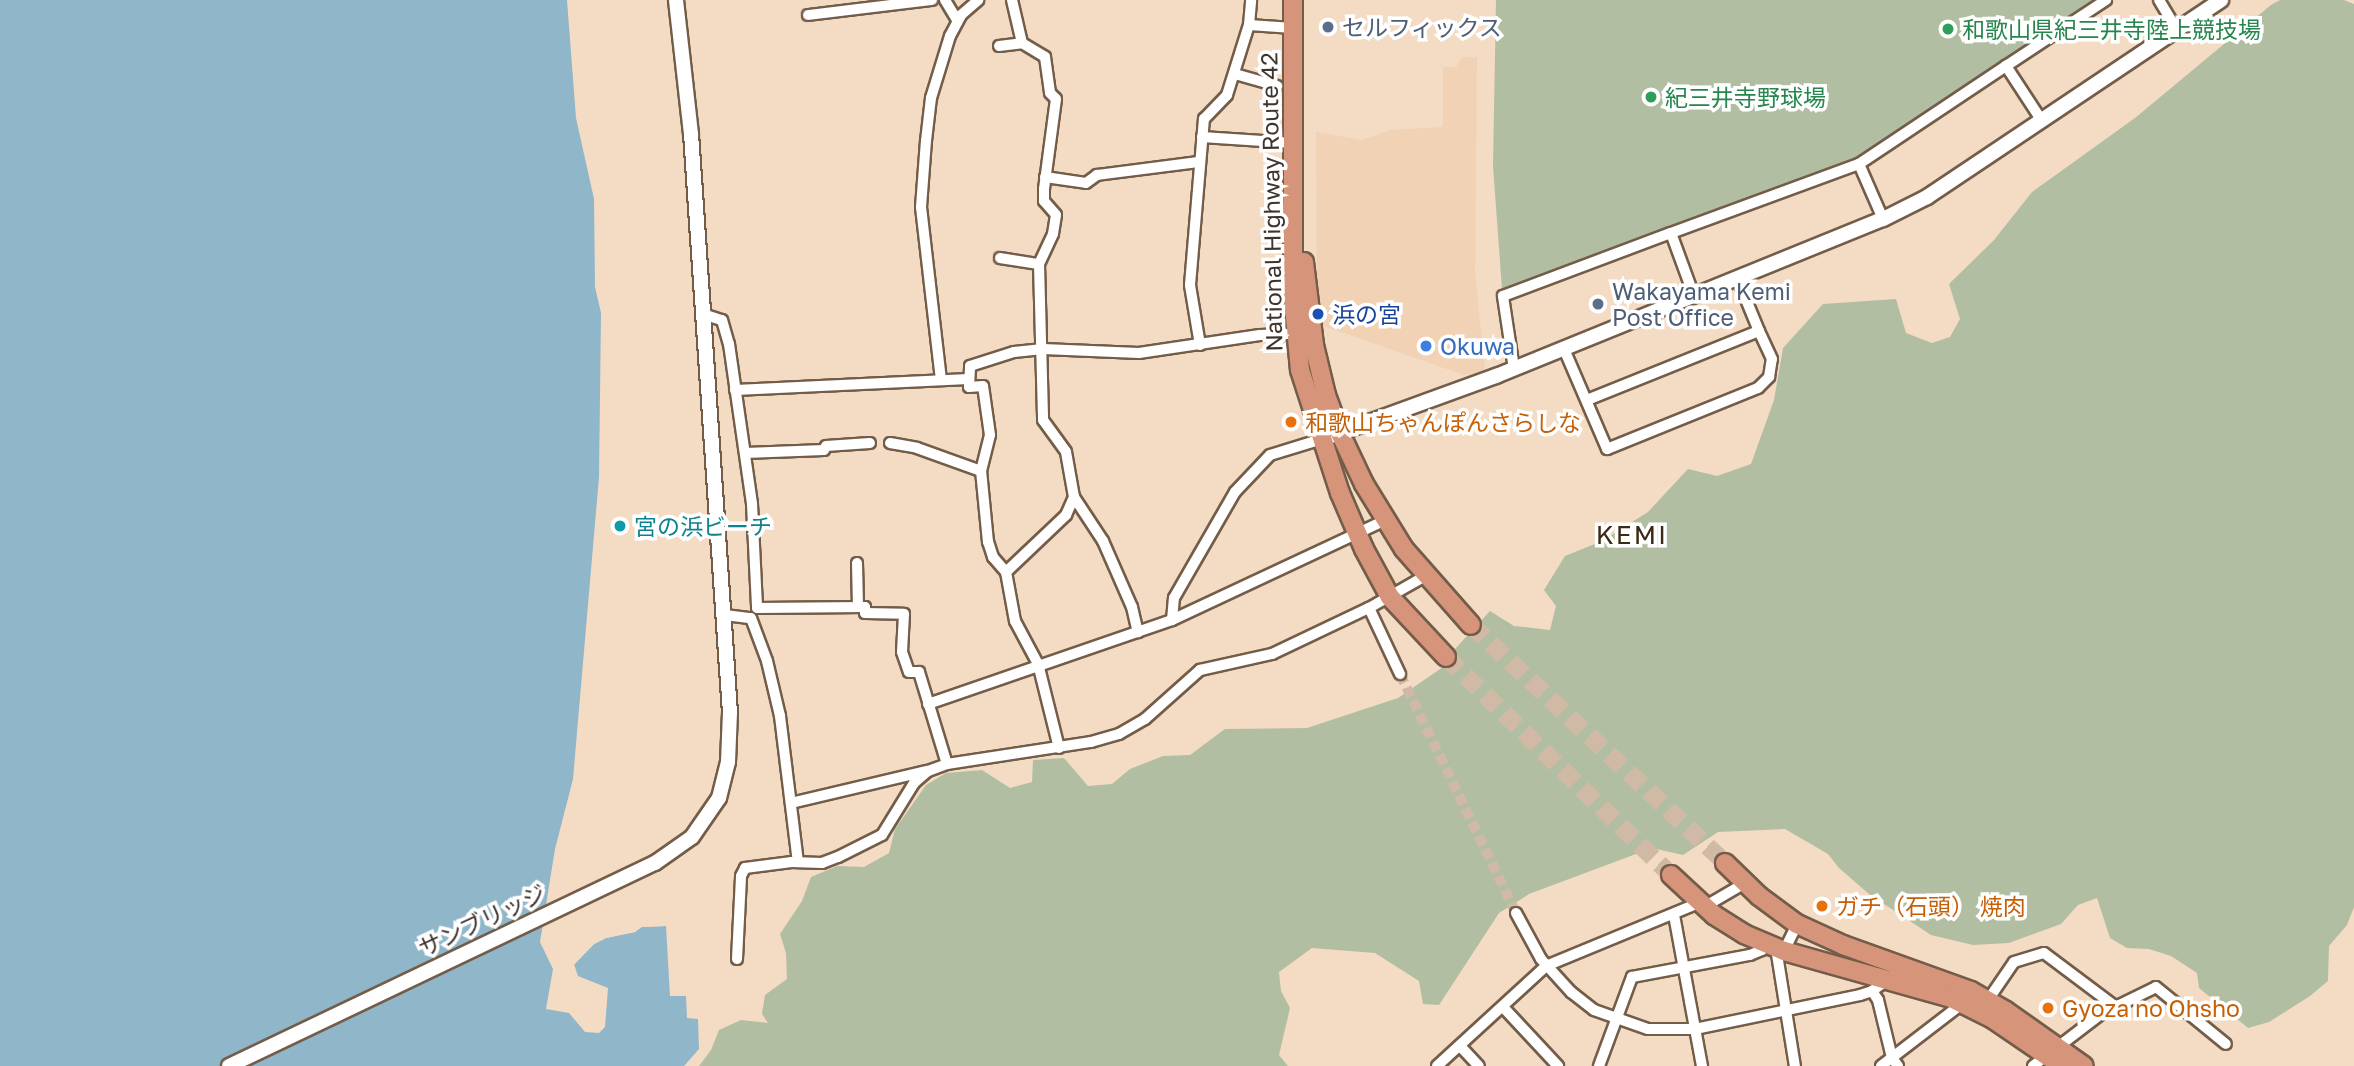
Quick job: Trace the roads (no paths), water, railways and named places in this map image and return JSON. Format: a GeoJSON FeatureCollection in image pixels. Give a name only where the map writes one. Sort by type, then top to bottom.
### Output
{"type":"FeatureCollection","features":[{"type":"Feature","properties":{"kind":"highway","name":"National Highway Route 42"},"geometry":{"type":"LineString","coordinates":[[1293,0],[1294,334],[1300,370],[1357,533],[1390,597],[1446,657]]}},
{"type":"Feature","properties":{"kind":"highway","name":"National Highway Route 42"},"geometry":{"type":"LineString","coordinates":[[1305,0],[1304,272],[1319,370],[1340,433],[1385,520],[1425,576],[1471,625]]}},
{"type":"Feature","properties":{"kind":"highway"},"geometry":{"type":"LineString","coordinates":[[1725,863],[1745,883],[1797,923],[1843,945],[1956,984],[1988,1000],[2046,1056],[2084,1066]]}},
{"type":"Feature","properties":{"kind":"highway"},"geometry":{"type":"LineString","coordinates":[[1671,875],[1701,905],[1728,925],[1775,947],[1963,1003],[1993,1019],[2062,1066]]}},
{"type":"Feature","properties":{"kind":"street","name":"サンブリッジ"},"geometry":{"type":"LineString","coordinates":[[229,1066],[670,855],[703,825],[713,811],[724,783],[731,730],[691,134],[676,0]]}},
{"type":"Feature","properties":{"kind":"street"},"geometry":{"type":"LineString","coordinates":[[808,15],[932,0]]}},
{"type":"Feature","properties":{"kind":"street"},"geometry":{"type":"LineString","coordinates":[[944,0],[957,20]]}},
{"type":"Feature","properties":{"kind":"street"},"geometry":{"type":"LineString","coordinates":[[941,380],[921,207],[931,98],[957,20],[978,0]]}},
{"type":"Feature","properties":{"kind":"street"},"geometry":{"type":"LineString","coordinates":[[1012,0],[1022,43]]}},
{"type":"Feature","properties":{"kind":"street"},"geometry":{"type":"LineString","coordinates":[[1200,345],[1190,285],[1204,119],[1227,95],[1249,26],[1251,0]]}},
{"type":"Feature","properties":{"kind":"street"},"geometry":{"type":"LineString","coordinates":[[1514,369],[1503,296],[1859,164],[2106,0]]}},
{"type":"Feature","properties":{"kind":"street"},"geometry":{"type":"LineString","coordinates":[[2159,0],[2177,30]]}},
{"type":"Feature","properties":{"kind":"street"},"geometry":{"type":"LineString","coordinates":[[1172,620],[1174,598],[1235,492],[1270,455],[1340,433],[1514,369],[1883,219],[1927,197],[2221,0]]}},
{"type":"Feature","properties":{"kind":"street"},"geometry":{"type":"LineString","coordinates":[[1249,26],[1293,28]]}},
{"type":"Feature","properties":{"kind":"street"},"geometry":{"type":"LineString","coordinates":[[999,46],[1022,43],[1045,57],[1050,93],[1056,99],[1044,201],[1056,215],[1053,234],[1039,264],[1043,420],[1066,452],[1074,496],[1103,541],[1132,607],[1138,632]]}},
{"type":"Feature","properties":{"kind":"street"},"geometry":{"type":"LineString","coordinates":[[2006,66],[2042,121]]}},
{"type":"Feature","properties":{"kind":"street"},"geometry":{"type":"LineString","coordinates":[[1235,74],[1277,86]]}},
{"type":"Feature","properties":{"kind":"street"},"geometry":{"type":"LineString","coordinates":[[1202,137],[1293,143]]}},
{"type":"Feature","properties":{"kind":"street"},"geometry":{"type":"LineString","coordinates":[[1045,177],[1086,183],[1097,175],[1199,162]]}},
{"type":"Feature","properties":{"kind":"street"},"geometry":{"type":"LineString","coordinates":[[1859,164],[1883,219]]}},
{"type":"Feature","properties":{"kind":"street"},"geometry":{"type":"LineString","coordinates":[[1671,233],[1695,296]]}},
{"type":"Feature","properties":{"kind":"street"},"geometry":{"type":"LineString","coordinates":[[1000,258],[1039,264]]}},
{"type":"Feature","properties":{"kind":"street"},"geometry":{"type":"LineString","coordinates":[[1564,349],[1607,449],[1758,388],[1769,377],[1772,359],[1738,280]]}},
{"type":"Feature","properties":{"kind":"street"},"geometry":{"type":"LineString","coordinates":[[703,314],[716,316],[724,326],[736,390],[755,540],[754,613],[775,689],[798,862]]}},
{"type":"Feature","properties":{"kind":"street"},"geometry":{"type":"LineString","coordinates":[[1587,400],[1759,331]]}},
{"type":"Feature","properties":{"kind":"street"},"geometry":{"type":"LineString","coordinates":[[1059,748],[1038,664],[1015,621],[1006,572],[993,557],[988,542],[981,471],[990,435],[983,386],[969,387],[970,366],[1014,352],[1043,349],[1139,353],[1260,335],[1294,334]]}},
{"type":"Feature","properties":{"kind":"street"},"geometry":{"type":"LineString","coordinates":[[736,390],[970,379]]}},
{"type":"Feature","properties":{"kind":"street"},"geometry":{"type":"LineString","coordinates":[[745,453],[824,450],[826,446],[870,443]]}},
{"type":"Feature","properties":{"kind":"street"},"geometry":{"type":"LineString","coordinates":[[890,443],[917,448],[981,471]]}},
{"type":"Feature","properties":{"kind":"street"},"geometry":{"type":"LineString","coordinates":[[1006,572],[1066,514],[1074,496]]}},
{"type":"Feature","properties":{"kind":"street"},"geometry":{"type":"LineString","coordinates":[[928,704],[1172,620],[1385,520]]}},
{"type":"Feature","properties":{"kind":"street"},"geometry":{"type":"LineString","coordinates":[[857,563],[858,607]]}},
{"type":"Feature","properties":{"kind":"street"},"geometry":{"type":"LineString","coordinates":[[791,803],[928,771],[947,764],[1059,748],[1119,734],[1145,719],[1200,670],[1272,654],[1369,608],[1425,576]]}},
{"type":"Feature","properties":{"kind":"street"},"geometry":{"type":"LineString","coordinates":[[725,615],[858,607],[865,607],[865,613],[904,614],[902,652],[909,671],[919,672],[947,764]]}},
{"type":"Feature","properties":{"kind":"street"},"geometry":{"type":"LineString","coordinates":[[1369,608],[1400,674]]}},
{"type":"Feature","properties":{"kind":"street"},"geometry":{"type":"LineString","coordinates":[[737,959],[742,871],[748,866],[821,863],[872,843],[882,835],[914,783],[928,771]]}},
{"type":"Feature","properties":{"kind":"street"},"geometry":{"type":"LineString","coordinates":[[1437,1066],[1503,1007],[1544,963],[1701,905],[1745,883]]}},
{"type":"Feature","properties":{"kind":"street"},"geometry":{"type":"LineString","coordinates":[[1516,914],[1544,963],[1571,992],[1594,1010],[1616,1020],[1648,1029],[1695,1029],[1871,991],[1907,966]]}},
{"type":"Feature","properties":{"kind":"street"},"geometry":{"type":"LineString","coordinates":[[1674,915],[1702,1066]]}},
{"type":"Feature","properties":{"kind":"street"},"geometry":{"type":"LineString","coordinates":[[1600,1066],[1632,977],[1750,955],[1775,947],[1797,923]]}},
{"type":"Feature","properties":{"kind":"street"},"geometry":{"type":"LineString","coordinates":[[1775,947],[1795,1066]]}},
{"type":"Feature","properties":{"kind":"street"},"geometry":{"type":"LineString","coordinates":[[1988,1000],[2014,962],[2045,953],[2116,1007]]}},
{"type":"Feature","properties":{"kind":"street"},"geometry":{"type":"LineString","coordinates":[[2046,1056],[2101,1014],[2156,987],[2225,1044]]}},
{"type":"Feature","properties":{"kind":"street"},"geometry":{"type":"LineString","coordinates":[[1871,991],[1878,1000],[1895,1062]]}},
{"type":"Feature","properties":{"kind":"street"},"geometry":{"type":"LineString","coordinates":[[1881,1066],[1895,1062],[1963,1003]]}},
{"type":"Feature","properties":{"kind":"street"},"geometry":{"type":"LineString","coordinates":[[1503,1007],[1558,1066]]}},
{"type":"Feature","properties":{"kind":"street"},"geometry":{"type":"LineString","coordinates":[[1461,1047],[1479,1066]]}},
{"type":"Feature","properties":{"kind":"water"},"geometry":{"type":"Polygon","coordinates":[[[0,0],[567,0],[576,118],[594,199],[595,287],[601,313],[599,477],[573,779],[555,849],[540,942],[553,969],[546,1009],[569,1013],[585,1032],[599,1033],[605,1027],[608,988],[578,976],[574,964],[594,944],[606,938],[635,932],[641,927],[666,926],[670,996],[686,996],[687,1018],[698,1019],[699,1049],[684,1066],[0,1066],[0,0]]]}},
{"type":"Feature","properties":{"kind":"tunnel"},"geometry":{"type":"LineString","coordinates":[[1471,625],[1725,863]]}},
{"type":"Feature","properties":{"kind":"tunnel"},"geometry":{"type":"LineString","coordinates":[[1446,657],[1671,875]]}},
{"type":"Feature","properties":{"kind":"tunnel"},"geometry":{"type":"LineString","coordinates":[[1400,674],[1516,913]]}},
{"type":"Feature","properties":{"kind":"place","name":"セルフィックス"},"geometry":{"type":"Point","coordinates":[1328,27]}},
{"type":"Feature","properties":{"kind":"place","name":"和歌山県紀三井寺陸上競技場"},"geometry":{"type":"Point","coordinates":[1948,29]}},
{"type":"Feature","properties":{"kind":"place","name":"紀三井寺野球場"},"geometry":{"type":"Point","coordinates":[1651,97]}},
{"type":"Feature","properties":{"kind":"place","name":"Wakayama Kemi Post Office"},"geometry":{"type":"Point","coordinates":[1598,304]}},
{"type":"Feature","properties":{"kind":"place","name":"浜の宮"},"geometry":{"type":"Point","coordinates":[1318,314]}},
{"type":"Feature","properties":{"kind":"place","name":"Okuwa"},"geometry":{"type":"Point","coordinates":[1426,346]}},
{"type":"Feature","properties":{"kind":"place","name":"和歌山ちゃんぽんさらしな"},"geometry":{"type":"Point","coordinates":[1291,422]}},
{"type":"Feature","properties":{"kind":"place","name":"宮の浜ビーチ"},"geometry":{"type":"Point","coordinates":[620,526]}},
{"type":"Feature","properties":{"kind":"place","name":"ガチ（石頭） 焼肉"},"geometry":{"type":"Point","coordinates":[1822,906]}},
{"type":"Feature","properties":{"kind":"place","name":"Gyoza no Ohsho"},"geometry":{"type":"Point","coordinates":[2048,1008]}},
{"type":"Feature","properties":{"kind":"district","name":"KEMI"},"geometry":{"type":"Point","coordinates":[1632,535]}}]}
